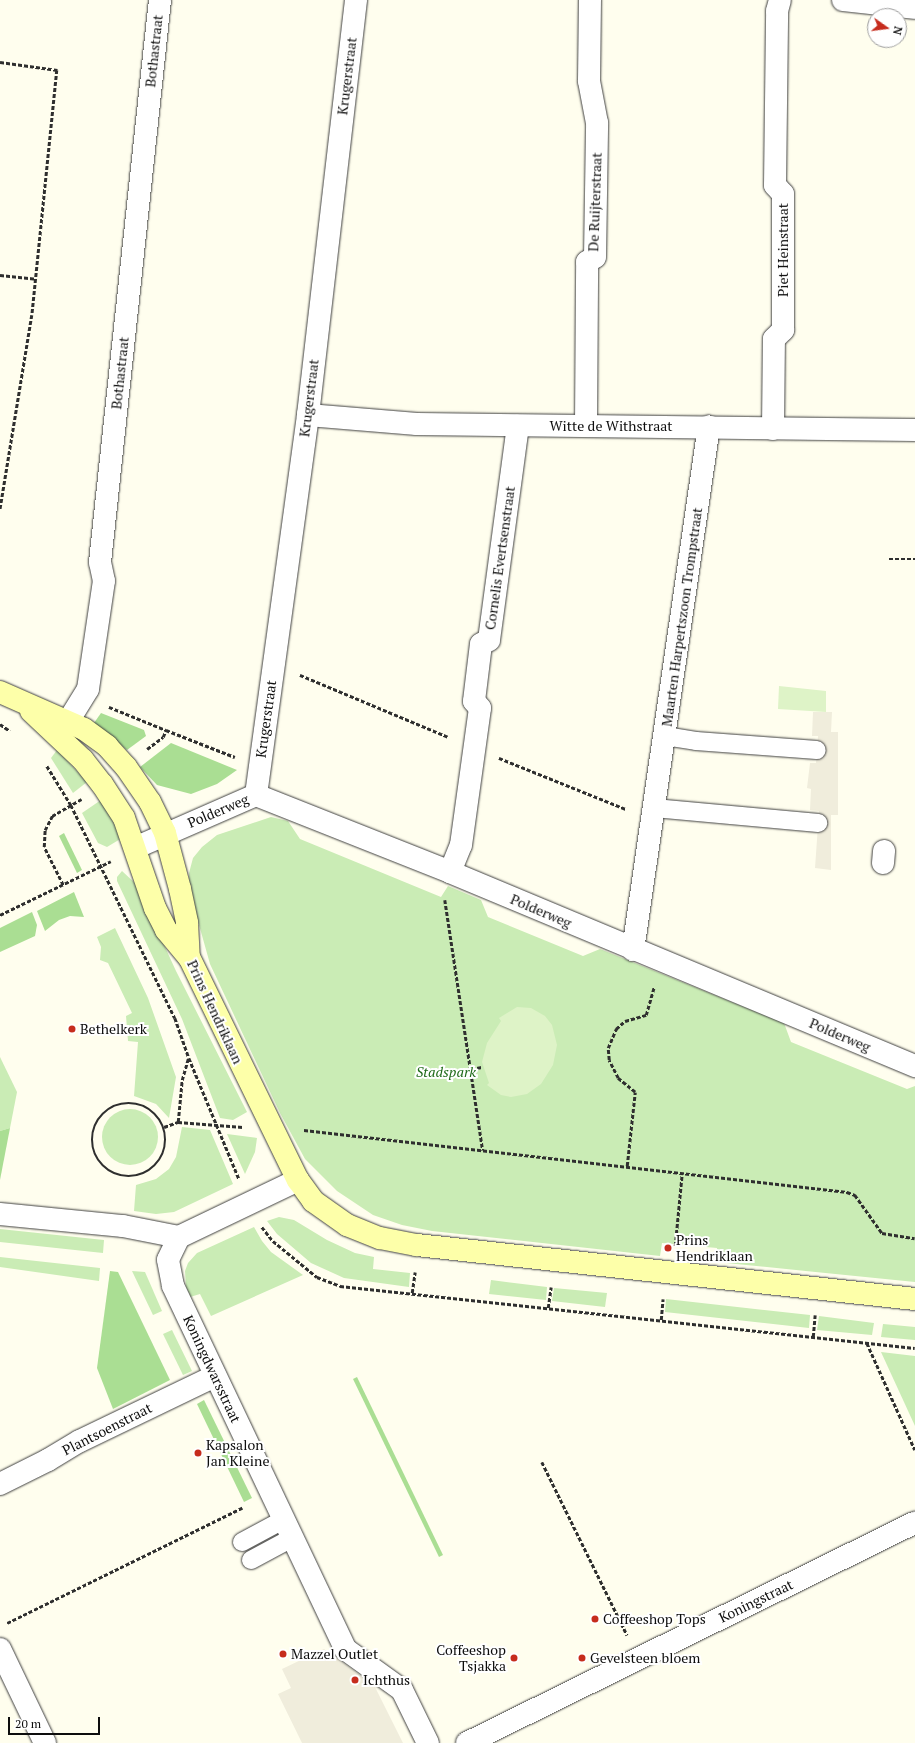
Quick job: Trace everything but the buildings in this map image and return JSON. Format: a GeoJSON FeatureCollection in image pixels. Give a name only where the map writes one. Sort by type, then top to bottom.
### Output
{"type":"FeatureCollection","features":[{"type":"Feature","properties":{"kind":"main road"},"geometry":{"type":"LineString","coordinates":[[0,692],[21,702],[64,729],[107,746],[126,767],[150,802],[165,833]]}},
{"type":"Feature","properties":{"kind":"main road"},"geometry":{"type":"LineString","coordinates":[[64,729],[124,818],[136,847],[153,901],[166,930],[189,957]]}},
{"type":"Feature","properties":{"kind":"main road","name":"Prins Hendriklaan"},"geometry":{"type":"LineString","coordinates":[[165,833],[180,889],[187,923],[189,957],[298,1180],[313,1200],[324,1210],[347,1225],[380,1238],[417,1245],[915,1299]]}},
{"type":"Feature","properties":{"kind":"street","name":"Bothastraat"},"geometry":{"type":"LineString","coordinates":[[64,729],[88,689],[104,580],[100,562],[160,0]]}},
{"type":"Feature","properties":{"kind":"street","name":"Krugerstraat"},"geometry":{"type":"LineString","coordinates":[[256,795],[308,415],[356,0]]}},
{"type":"Feature","properties":{"kind":"street","name":"De Ruijterstraat"},"geometry":{"type":"LineString","coordinates":[[586,425],[587,262],[594,257],[597,123],[590,81],[590,0]]}},
{"type":"Feature","properties":{"kind":"street","name":"Piet Heinstraat"},"geometry":{"type":"LineString","coordinates":[[773,428],[774,339],[783,330],[783,194],[776,185],[777,11],[780,0]]}},
{"type":"Feature","properties":{"kind":"street"},"geometry":{"type":"LineString","coordinates":[[843,0],[915,8]]}},
{"type":"Feature","properties":{"kind":"street","name":"Witte de Withstraat"},"geometry":{"type":"LineString","coordinates":[[308,415],[417,424],[518,426],[709,426],[915,430]]}},
{"type":"Feature","properties":{"kind":"street","name":"Cornelis Evertsenstraat"},"geometry":{"type":"LineString","coordinates":[[450,872],[461,845],[480,708],[474,701],[481,644],[489,640],[518,426]]}},
{"type":"Feature","properties":{"kind":"street","name":"Maarten Harpertszoon Trompstraat"},"geometry":{"type":"LineString","coordinates":[[633,950],[709,426]]}},
{"type":"Feature","properties":{"kind":"street","name":"Polderweg"},"geometry":{"type":"LineString","coordinates":[[136,847],[165,833],[256,795],[450,872],[633,950],[915,1066]]}},
{"type":"Feature","properties":{"kind":"street"},"geometry":{"type":"LineString","coordinates":[[0,1214],[123,1226],[179,1237],[298,1180]]}},
{"type":"Feature","properties":{"kind":"street","name":"Koningdwarsstraat"},"geometry":{"type":"LineString","coordinates":[[179,1237],[168,1260],[173,1286],[345,1649],[402,1690],[428,1743]]}},
{"type":"Feature","properties":{"kind":"street","name":"Plantsoenstraat"},"geometry":{"type":"LineString","coordinates":[[0,1484],[48,1460],[80,1441],[215,1376]]}},
{"type":"Feature","properties":{"kind":"street","name":"Koningstraat"},"geometry":{"type":"LineString","coordinates":[[467,1743],[915,1523]]}},
{"type":"Feature","properties":{"kind":"street"},"geometry":{"type":"LineString","coordinates":[[0,1649],[44,1743]]}},
{"type":"Feature","properties":{"kind":"lane"},"geometry":{"type":"LineString","coordinates":[[665,736],[817,750]]}},
{"type":"Feature","properties":{"kind":"lane"},"geometry":{"type":"LineString","coordinates":[[654,808],[818,823]]}},
{"type":"Feature","properties":{"kind":"lane"},"geometry":{"type":"LineString","coordinates":[[242,1542],[288,1529]]}},
{"type":"Feature","properties":{"kind":"lane"},"geometry":{"type":"LineString","coordinates":[[251,1560],[288,1529]]}},
{"type":"Feature","properties":{"kind":"path"},"geometry":{"type":"LineString","coordinates":[[0,62],[57,70],[36,279],[9,463],[0,510]]}},
{"type":"Feature","properties":{"kind":"path"},"geometry":{"type":"LineString","coordinates":[[0,275],[36,279]]}},
{"type":"Feature","properties":{"kind":"path"},"geometry":{"type":"LineString","coordinates":[[889,559],[915,559]]}},
{"type":"Feature","properties":{"kind":"path"},"geometry":{"type":"LineString","coordinates":[[274,664],[635,813],[654,808]]}},
{"type":"Feature","properties":{"kind":"path"},"geometry":{"type":"LineString","coordinates":[[83,697],[235,757],[241,754]]}},
{"type":"Feature","properties":{"kind":"path"},"geometry":{"type":"LineString","coordinates":[[0,724],[16,735]]}},
{"type":"Feature","properties":{"kind":"path"},"geometry":{"type":"LineString","coordinates":[[126,767],[163,737],[166,730]]}},
{"type":"Feature","properties":{"kind":"path"},"geometry":{"type":"LineString","coordinates":[[45,762],[71,805],[102,866],[175,1018],[216,1126],[260,1224],[273,1241],[317,1277],[340,1286],[915,1348]]}},
{"type":"Feature","properties":{"kind":"path"},"geometry":{"type":"LineString","coordinates":[[63,885],[44,847],[45,835],[52,816],[102,784]]}},
{"type":"Feature","properties":{"kind":"path"},"geometry":{"type":"LineString","coordinates":[[0,915],[102,866]]}},
{"type":"Feature","properties":{"kind":"path"},"geometry":{"type":"LineString","coordinates":[[450,872],[445,885],[445,898],[483,1150]]}},
{"type":"Feature","properties":{"kind":"path"},"geometry":{"type":"LineString","coordinates":[[627,1166],[635,1092],[618,1078],[613,1070],[609,1060],[608,1048],[616,1029],[625,1021],[646,1015],[654,989],[652,970],[657,960]]}},
{"type":"Feature","properties":{"kind":"path"},"geometry":{"type":"LineString","coordinates":[[178,1122],[182,1080],[189,1058]]}},
{"type":"Feature","properties":{"kind":"path"},"geometry":{"type":"LineString","coordinates":[[471,1069],[482,1067]]}},
{"type":"Feature","properties":{"kind":"path"},"geometry":{"type":"LineString","coordinates":[[139,1104],[150,1109],[164,1127],[164,1150],[159,1162],[150,1170],[138,1175],[126,1176],[114,1173],[103,1166],[96,1156],[93,1138],[97,1120],[106,1111],[116,1105],[139,1104]]}},
{"type":"Feature","properties":{"kind":"path"},"geometry":{"type":"LineString","coordinates":[[164,1127],[178,1122],[238,1128],[252,1123],[847,1192],[855,1195],[882,1233],[915,1238]]}},
{"type":"Feature","properties":{"kind":"path"},"geometry":{"type":"LineString","coordinates":[[674,1251],[682,1173]]}},
{"type":"Feature","properties":{"kind":"path"},"geometry":{"type":"LineString","coordinates":[[867,1343],[915,1450]]}},
{"type":"Feature","properties":{"kind":"path"},"geometry":{"type":"LineString","coordinates":[[542,1462],[639,1659]]}},
{"type":"Feature","properties":{"kind":"path"},"geometry":{"type":"LineString","coordinates":[[0,1626],[242,1508]]}},
{"type":"Feature","properties":{"kind":"green space"},"geometry":{"type":"Polygon","coordinates":[[[779,686],[826,691],[826,712],[778,709],[779,686]]]}},
{"type":"Feature","properties":{"kind":"green space"},"geometry":{"type":"Polygon","coordinates":[[[101,713],[144,730],[146,736],[127,750],[94,723],[101,713]]]}},
{"type":"Feature","properties":{"kind":"green space"},"geometry":{"type":"Polygon","coordinates":[[[171,743],[237,770],[217,784],[191,794],[157,785],[140,767],[171,743]]]}},
{"type":"Feature","properties":{"kind":"green space"},"geometry":{"type":"Polygon","coordinates":[[[57,750],[87,782],[73,793],[51,758],[57,750]]]}},
{"type":"Feature","properties":{"kind":"green space"},"geometry":{"type":"Polygon","coordinates":[[[101,800],[122,838],[107,847],[98,843],[82,813],[101,800]]]}},
{"type":"Feature","properties":{"kind":"green space","name":"Stadspark"},"geometry":{"type":"Polygon","coordinates":[[[271,817],[288,821],[300,839],[441,897],[448,886],[481,900],[488,917],[583,956],[600,949],[784,1023],[791,1042],[907,1089],[915,1086],[915,1282],[716,1262],[717,1248],[662,1243],[660,1256],[432,1231],[402,1225],[373,1215],[337,1191],[305,1159],[280,1113],[210,964],[189,889],[189,873],[193,858],[202,847],[217,835],[271,817]]]}},
{"type":"Feature","properties":{"kind":"green space"},"geometry":{"type":"Polygon","coordinates":[[[64,833],[82,870],[77,873],[59,836],[64,833]]]}},
{"type":"Feature","properties":{"kind":"green space"},"geometry":{"type":"Polygon","coordinates":[[[122,871],[136,884],[176,971],[247,1112],[233,1120],[220,1118],[182,1019],[117,881],[117,877],[122,871]]]}},
{"type":"Feature","properties":{"kind":"green space"},"geometry":{"type":"Polygon","coordinates":[[[74,892],[84,917],[70,916],[59,920],[45,931],[37,911],[74,892]]]}},
{"type":"Feature","properties":{"kind":"green space"},"geometry":{"type":"Polygon","coordinates":[[[32,912],[37,925],[35,936],[0,952],[0,928],[32,912]]]}},
{"type":"Feature","properties":{"kind":"green space"},"geometry":{"type":"Polygon","coordinates":[[[115,928],[148,998],[176,1077],[169,1118],[156,1104],[134,1096],[138,1042],[128,1041],[126,1016],[132,1013],[108,963],[100,960],[101,947],[97,937],[115,928]]]}},
{"type":"Feature","properties":{"kind":"green space"},"geometry":{"type":"Polygon","coordinates":[[[517,1007],[531,1008],[545,1016],[552,1025],[557,1045],[553,1065],[541,1084],[527,1094],[511,1097],[501,1095],[487,1085],[489,1083],[482,1062],[487,1043],[501,1021],[499,1018],[517,1007]]]}},
{"type":"Feature","properties":{"kind":"green space"},"geometry":{"type":"Polygon","coordinates":[[[0,1057],[17,1092],[10,1128],[0,1131],[0,1057]]]}},
{"type":"Feature","properties":{"kind":"green space"},"geometry":{"type":"Polygon","coordinates":[[[130,1109],[145,1114],[153,1122],[158,1137],[153,1152],[145,1160],[130,1165],[115,1160],[107,1152],[102,1137],[107,1122],[115,1114],[130,1109]]]}},
{"type":"Feature","properties":{"kind":"green space"},"geometry":{"type":"Polygon","coordinates":[[[182,1127],[210,1130],[233,1184],[174,1212],[156,1214],[134,1211],[136,1185],[156,1179],[169,1169],[176,1157],[182,1127]]]}},
{"type":"Feature","properties":{"kind":"green space"},"geometry":{"type":"Polygon","coordinates":[[[10,1128],[0,1180],[0,1131],[10,1128]]]}},
{"type":"Feature","properties":{"kind":"green space"},"geometry":{"type":"Polygon","coordinates":[[[227,1134],[257,1138],[255,1152],[245,1174],[227,1134]]]}},
{"type":"Feature","properties":{"kind":"green space"},"geometry":{"type":"Polygon","coordinates":[[[279,1217],[294,1220],[327,1240],[355,1253],[374,1257],[373,1269],[410,1273],[409,1287],[344,1278],[311,1263],[277,1234],[267,1221],[279,1217]]]}},
{"type":"Feature","properties":{"kind":"green space"},"geometry":{"type":"Polygon","coordinates":[[[254,1227],[262,1241],[271,1252],[303,1275],[211,1316],[200,1294],[190,1297],[186,1287],[185,1271],[188,1263],[197,1253],[254,1227]]]}},
{"type":"Feature","properties":{"kind":"green space"},"geometry":{"type":"Polygon","coordinates":[[[0,1229],[104,1240],[103,1253],[0,1242],[0,1229]]]}},
{"type":"Feature","properties":{"kind":"green space"},"geometry":{"type":"Polygon","coordinates":[[[0,1257],[100,1268],[99,1281],[0,1267],[0,1257]]]}},
{"type":"Feature","properties":{"kind":"green space"},"geometry":{"type":"Polygon","coordinates":[[[110,1271],[118,1272],[170,1380],[113,1409],[97,1368],[110,1271]]]}},
{"type":"Feature","properties":{"kind":"green space"},"geometry":{"type":"Polygon","coordinates":[[[132,1271],[145,1272],[162,1311],[153,1315],[132,1271]]]}},
{"type":"Feature","properties":{"kind":"green space"},"geometry":{"type":"Polygon","coordinates":[[[491,1280],[547,1287],[546,1300],[489,1294],[491,1280]]]}},
{"type":"Feature","properties":{"kind":"green space"},"geometry":{"type":"Polygon","coordinates":[[[554,1288],[607,1293],[605,1307],[552,1301],[554,1288]]]}},
{"type":"Feature","properties":{"kind":"green space"},"geometry":{"type":"Polygon","coordinates":[[[666,1299],[810,1315],[809,1328],[665,1312],[666,1299]]]}},
{"type":"Feature","properties":{"kind":"green space"},"geometry":{"type":"Polygon","coordinates":[[[819,1316],[874,1323],[872,1335],[817,1330],[819,1316]]]}},
{"type":"Feature","properties":{"kind":"green space"},"geometry":{"type":"Polygon","coordinates":[[[883,1324],[915,1327],[915,1340],[881,1337],[883,1324]]]}},
{"type":"Feature","properties":{"kind":"green space"},"geometry":{"type":"Polygon","coordinates":[[[172,1330],[192,1371],[183,1375],[163,1334],[172,1330]]]}},
{"type":"Feature","properties":{"kind":"green space"},"geometry":{"type":"Polygon","coordinates":[[[881,1352],[915,1356],[915,1426],[881,1352]]]}},
{"type":"Feature","properties":{"kind":"green space"},"geometry":{"type":"Polygon","coordinates":[[[357,1377],[443,1555],[439,1557],[353,1379],[357,1377]]]}},
{"type":"Feature","properties":{"kind":"green space"},"geometry":{"type":"Polygon","coordinates":[[[204,1400],[252,1498],[244,1502],[197,1404],[204,1400]]]}},
{"type":"Feature","properties":{"kind":"shaded area"},"geometry":{"type":"Polygon","coordinates":[[[813,712],[832,712],[831,732],[838,732],[838,815],[831,815],[831,870],[815,868],[819,811],[810,810],[811,789],[807,788],[810,763],[816,763],[818,736],[812,736],[813,712]]]}},
{"type":"Feature","properties":{"kind":"shaded area"},"geometry":{"type":"Polygon","coordinates":[[[324,1649],[374,1685],[403,1743],[302,1743],[278,1694],[291,1688],[282,1669],[324,1649]]]}},
{"type":"Feature","properties":{"kind":"place","name":"Bethelkerk"},"geometry":{"type":"Point","coordinates":[72,1029]}},
{"type":"Feature","properties":{"kind":"place","name":"Prins Hendriklaan"},"geometry":{"type":"Point","coordinates":[668,1248]}},
{"type":"Feature","properties":{"kind":"place","name":"Kapsalon Jan Kleine"},"geometry":{"type":"Point","coordinates":[198,1453]}},
{"type":"Feature","properties":{"kind":"place","name":"Coffeeshop Tops"},"geometry":{"type":"Point","coordinates":[595,1619]}},
{"type":"Feature","properties":{"kind":"place","name":"Mazzel Outlet"},"geometry":{"type":"Point","coordinates":[283,1654]}},
{"type":"Feature","properties":{"kind":"place","name":"Coffeeshop Tsjakka"},"geometry":{"type":"Point","coordinates":[514,1658]}},
{"type":"Feature","properties":{"kind":"place","name":"Gevelsteen bloem"},"geometry":{"type":"Point","coordinates":[582,1658]}},
{"type":"Feature","properties":{"kind":"place","name":"Ichthus"},"geometry":{"type":"Point","coordinates":[355,1680]}}]}
